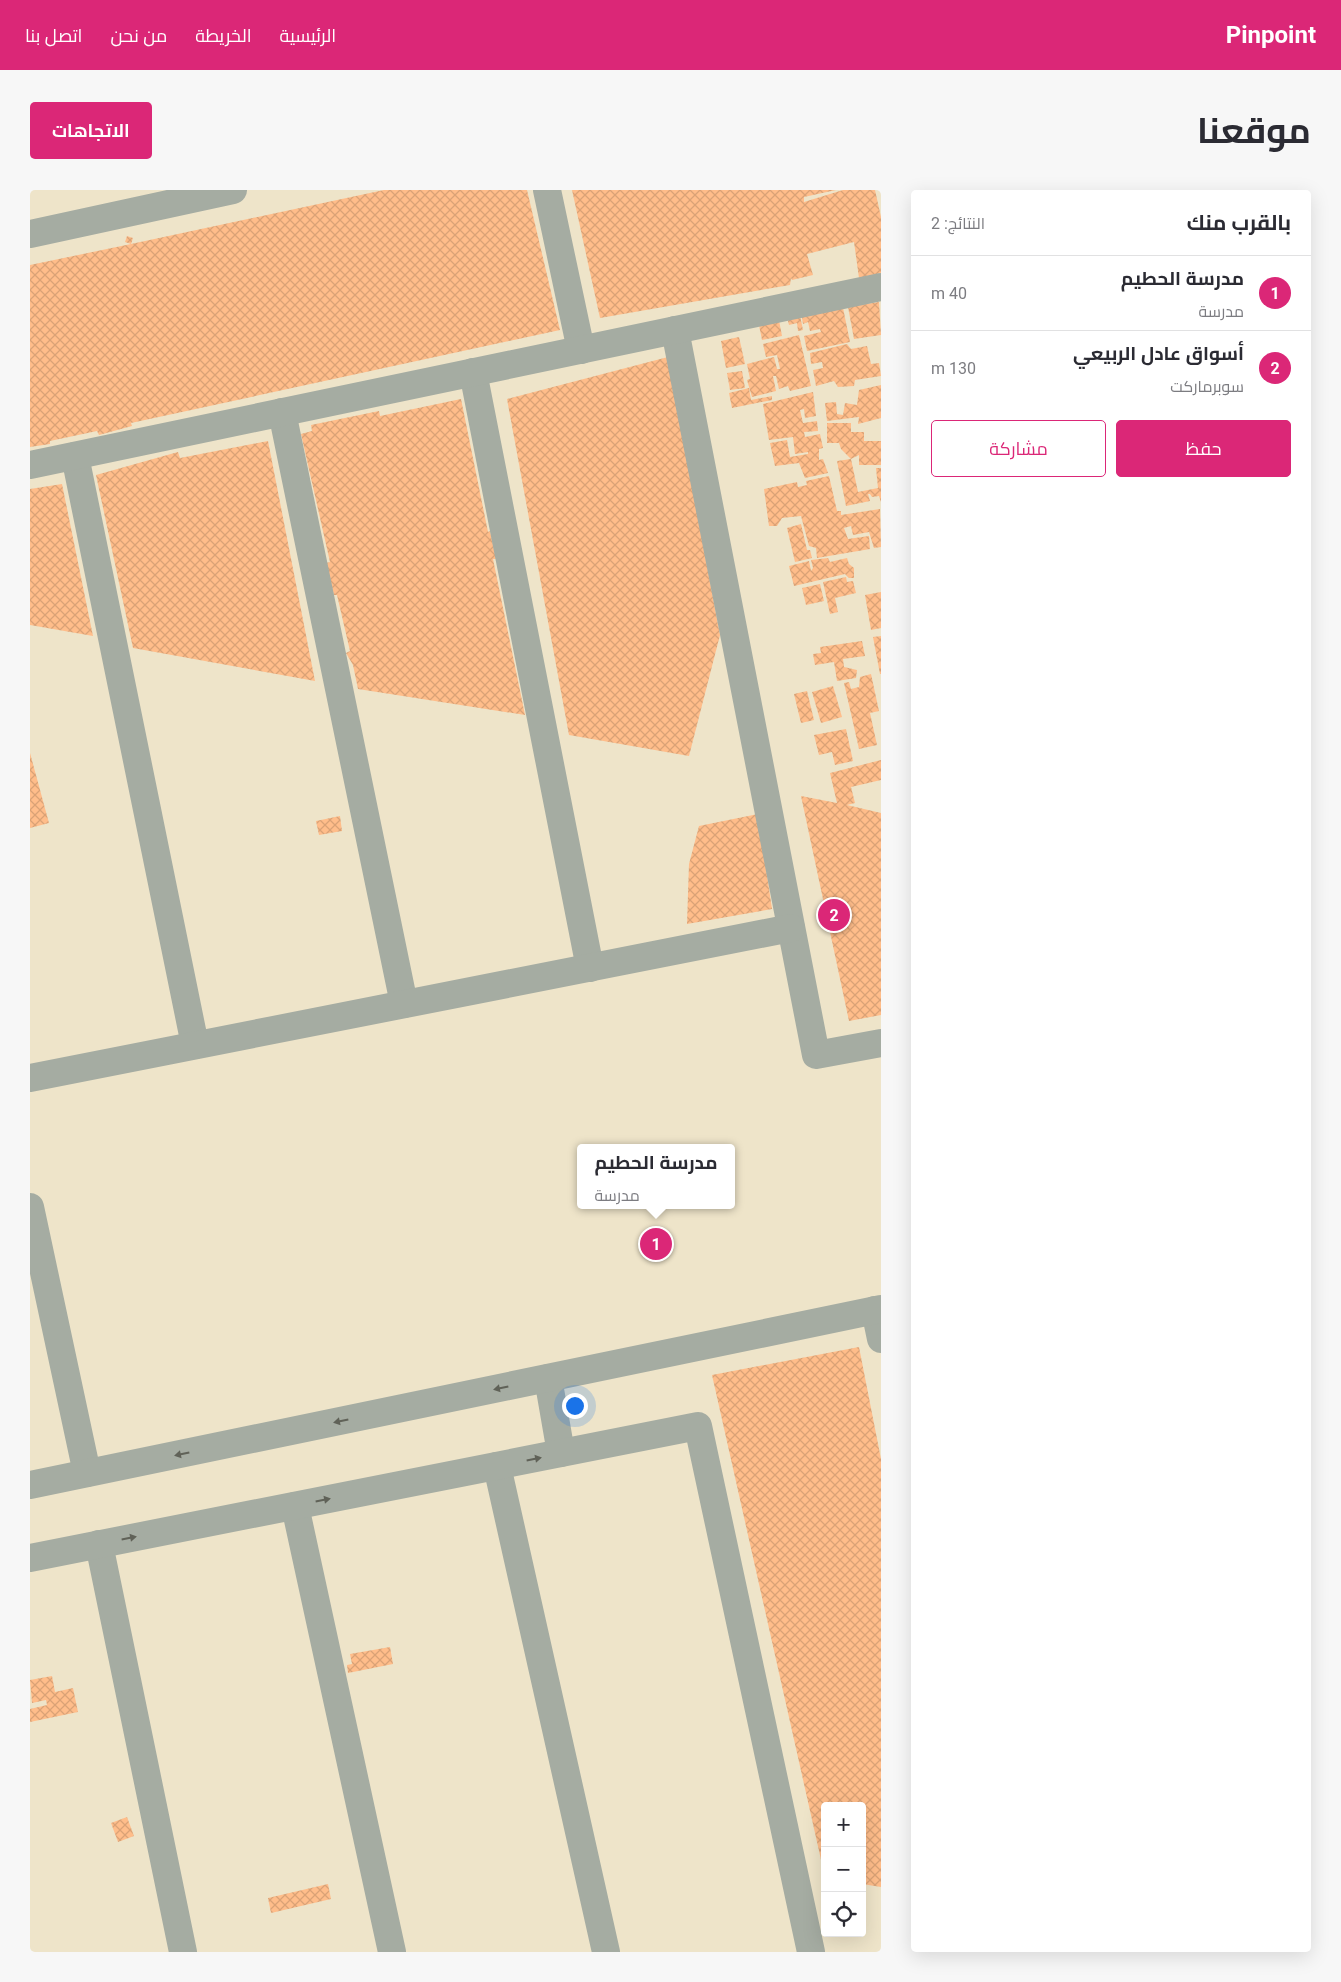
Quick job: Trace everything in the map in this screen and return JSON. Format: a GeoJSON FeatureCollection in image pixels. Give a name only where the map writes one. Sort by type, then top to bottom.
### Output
{"type":"FeatureCollection","features":[{"type":"Feature","properties":{"kind":"street"},"geometry":{"type":"LineString","coordinates":[[30,234],[233,190]]}},
{"type":"Feature","properties":{"kind":"street"},"geometry":{"type":"LineString","coordinates":[[547,190],[581,350]]}},
{"type":"Feature","properties":{"kind":"street"},"geometry":{"type":"LineString","coordinates":[[30,465],[881,287]]}},
{"type":"Feature","properties":{"kind":"street"},"geometry":{"type":"LineString","coordinates":[[675,330],[816,1055],[881,1043]]}},
{"type":"Feature","properties":{"kind":"street"},"geometry":{"type":"LineString","coordinates":[[473,372],[590,968]]}},
{"type":"Feature","properties":{"kind":"street"},"geometry":{"type":"LineString","coordinates":[[282,412],[404,1004]]}},
{"type":"Feature","properties":{"kind":"street"},"geometry":{"type":"LineString","coordinates":[[75,456],[195,1045]]}},
{"type":"Feature","properties":{"kind":"street"},"geometry":{"type":"LineString","coordinates":[[30,1078],[792,928]]}},
{"type":"Feature","properties":{"kind":"street"},"geometry":{"type":"LineString","coordinates":[[30,1207],[87,1474]]}},
{"type":"Feature","properties":{"kind":"street"},"geometry":{"type":"LineString","coordinates":[[30,1485],[878,1310],[881,1339]]}},
{"type":"Feature","properties":{"kind":"street"},"geometry":{"type":"LineString","coordinates":[[548,1378],[561,1453]]}},
{"type":"Feature","properties":{"kind":"street"},"geometry":{"type":"LineString","coordinates":[[30,1558],[698,1426],[811,1952]]}},
{"type":"Feature","properties":{"kind":"street"},"geometry":{"type":"LineString","coordinates":[[497,1466],[606,1952]]}},
{"type":"Feature","properties":{"kind":"street"},"geometry":{"type":"LineString","coordinates":[[294,1506],[392,1952]]}},
{"type":"Feature","properties":{"kind":"street"},"geometry":{"type":"LineString","coordinates":[[99,1544],[183,1952]]}},
{"type":"Feature","properties":{"kind":"building"},"geometry":{"type":"Polygon","coordinates":[[[384,190],[527,190],[560,330],[131,423],[132,426],[99,435],[97,431],[50,441],[50,444],[30,447],[30,265],[384,190]]]}},
{"type":"Feature","properties":{"kind":"building"},"geometry":{"type":"Polygon","coordinates":[[[572,190],[836,190],[804,197],[804,202],[843,190],[875,190],[881,217],[881,273],[859,278],[854,242],[807,254],[813,275],[792,280],[791,278],[790,285],[600,318],[572,190]]]}},
{"type":"Feature","properties":{"kind":"building"},"geometry":{"type":"Polygon","coordinates":[[[127,236],[133,238],[131,244],[125,242],[127,236]]]}},
{"type":"Feature","properties":{"kind":"building"},"geometry":{"type":"Polygon","coordinates":[[[879,302],[881,335],[854,339],[848,307],[879,302]]]}},
{"type":"Feature","properties":{"kind":"building"},"geometry":{"type":"Polygon","coordinates":[[[842,303],[850,342],[807,351],[804,336],[821,332],[820,329],[810,331],[808,322],[803,324],[801,312],[842,303]]]}},
{"type":"Feature","properties":{"kind":"building"},"geometry":{"type":"Polygon","coordinates":[[[798,306],[803,330],[798,331],[797,323],[789,325],[786,313],[778,315],[782,336],[762,340],[757,315],[798,306]]]}},
{"type":"Feature","properties":{"kind":"building"},"geometry":{"type":"Polygon","coordinates":[[[799,335],[811,386],[790,391],[788,386],[779,389],[776,376],[773,376],[776,391],[752,397],[747,380],[750,379],[747,364],[774,357],[777,369],[780,369],[777,355],[766,357],[763,344],[799,335]]]}},
{"type":"Feature","properties":{"kind":"building"},"geometry":{"type":"Polygon","coordinates":[[[739,337],[745,364],[726,368],[721,341],[739,337]]]}},
{"type":"Feature","properties":{"kind":"building"},"geometry":{"type":"Polygon","coordinates":[[[847,344],[851,349],[867,346],[871,364],[879,363],[881,376],[855,380],[854,386],[838,387],[834,381],[816,386],[813,370],[823,368],[822,362],[811,364],[810,353],[847,344]]]}},
{"type":"Feature","properties":{"kind":"building"},"geometry":{"type":"Polygon","coordinates":[[[668,357],[720,635],[689,756],[569,735],[507,399],[668,357]]]}},
{"type":"Feature","properties":{"kind":"building"},"geometry":{"type":"Polygon","coordinates":[[[742,371],[745,388],[730,390],[727,373],[742,371]]]}},
{"type":"Feature","properties":{"kind":"building"},"geometry":{"type":"Polygon","coordinates":[[[881,385],[881,418],[858,424],[859,417],[827,421],[825,403],[836,402],[837,414],[843,415],[845,403],[857,405],[859,390],[881,385]]]}},
{"type":"Feature","properties":{"kind":"building"},"geometry":{"type":"Polygon","coordinates":[[[749,388],[751,400],[772,396],[772,400],[732,408],[729,393],[749,388]]]}},
{"type":"Feature","properties":{"kind":"building"},"geometry":{"type":"Polygon","coordinates":[[[813,392],[816,416],[805,418],[804,409],[800,410],[803,423],[817,421],[818,431],[804,432],[805,437],[820,434],[823,448],[819,449],[819,460],[823,459],[828,473],[805,478],[799,463],[775,466],[770,443],[787,440],[790,457],[808,454],[808,452],[795,454],[793,437],[769,440],[763,404],[813,392]]]}},
{"type":"Feature","properties":{"kind":"building"},"geometry":{"type":"Polygon","coordinates":[[[461,399],[488,532],[490,531],[496,559],[493,559],[525,715],[358,689],[353,665],[346,653],[350,651],[337,595],[334,595],[326,563],[330,562],[301,434],[312,431],[311,425],[379,411],[380,416],[461,399]]]}},
{"type":"Feature","properties":{"kind":"building"},"geometry":{"type":"Polygon","coordinates":[[[827,423],[851,423],[851,432],[864,432],[864,441],[881,441],[881,465],[859,465],[859,455],[851,459],[841,449],[839,443],[827,443],[827,423]]]}},
{"type":"Feature","properties":{"kind":"building"},"geometry":{"type":"Polygon","coordinates":[[[268,441],[315,681],[133,648],[96,475],[178,452],[180,458],[268,441]]]}},
{"type":"Feature","properties":{"kind":"building"},"geometry":{"type":"Polygon","coordinates":[[[851,459],[858,492],[878,488],[876,468],[881,468],[881,502],[879,496],[872,497],[868,494],[870,501],[846,506],[837,461],[851,459]]]}},
{"type":"Feature","properties":{"kind":"building"},"geometry":{"type":"Polygon","coordinates":[[[829,476],[837,511],[841,511],[841,515],[880,509],[881,547],[874,548],[869,532],[853,535],[851,526],[844,528],[848,539],[869,536],[870,549],[817,558],[816,548],[809,546],[801,516],[782,518],[777,526],[769,526],[764,489],[797,482],[798,487],[807,485],[806,481],[829,476]]]}},
{"type":"Feature","properties":{"kind":"building"},"geometry":{"type":"Polygon","coordinates":[[[62,484],[93,636],[30,625],[30,489],[62,484]]]}},
{"type":"Feature","properties":{"kind":"building"},"geometry":{"type":"Polygon","coordinates":[[[801,524],[807,550],[810,550],[812,558],[795,562],[787,528],[801,524]]]}},
{"type":"Feature","properties":{"kind":"building"},"geometry":{"type":"Polygon","coordinates":[[[828,558],[830,562],[847,558],[849,564],[854,568],[854,578],[849,578],[845,574],[794,586],[789,566],[809,561],[811,571],[813,568],[811,560],[828,558]]]}},
{"type":"Feature","properties":{"kind":"building"},"geometry":{"type":"Polygon","coordinates":[[[846,577],[847,582],[853,581],[856,593],[835,598],[838,612],[830,614],[823,582],[846,577]]]}},
{"type":"Feature","properties":{"kind":"building"},"geometry":{"type":"Polygon","coordinates":[[[820,584],[824,601],[806,605],[802,588],[820,584]]]}},
{"type":"Feature","properties":{"kind":"building"},"geometry":{"type":"Polygon","coordinates":[[[881,592],[881,628],[871,630],[865,595],[881,592]]]}},
{"type":"Feature","properties":{"kind":"building"},"geometry":{"type":"Polygon","coordinates":[[[881,636],[881,674],[880,674],[873,637],[881,636]]]}},
{"type":"Feature","properties":{"kind":"building"},"geometry":{"type":"Polygon","coordinates":[[[862,641],[865,656],[843,659],[844,667],[857,670],[856,678],[837,681],[834,662],[815,665],[813,654],[821,653],[820,647],[862,641]]]}},
{"type":"Feature","properties":{"kind":"building"},"geometry":{"type":"Polygon","coordinates":[[[871,674],[879,711],[870,713],[877,745],[859,749],[844,683],[849,682],[851,689],[859,687],[860,677],[871,674]]]}},
{"type":"Feature","properties":{"kind":"building"},"geometry":{"type":"Polygon","coordinates":[[[833,686],[842,717],[821,723],[812,692],[833,686]]]}},
{"type":"Feature","properties":{"kind":"building"},"geometry":{"type":"Polygon","coordinates":[[[807,691],[814,720],[801,723],[794,694],[807,691]]]}},
{"type":"Feature","properties":{"kind":"building"},"geometry":{"type":"Polygon","coordinates":[[[846,729],[853,761],[835,765],[832,752],[819,755],[814,735],[846,729]]]}},
{"type":"Feature","properties":{"kind":"building"},"geometry":{"type":"Polygon","coordinates":[[[30,753],[49,823],[30,828],[30,753]]]}},
{"type":"Feature","properties":{"kind":"building"},"geometry":{"type":"Polygon","coordinates":[[[881,760],[881,780],[851,787],[855,803],[847,805],[881,813],[881,1015],[849,1021],[801,796],[837,803],[830,773],[881,760]]]}},
{"type":"Feature","properties":{"kind":"building"},"geometry":{"type":"Polygon","coordinates":[[[758,814],[772,909],[687,924],[689,864],[699,826],[758,814]]]}},
{"type":"Feature","properties":{"kind":"building"},"geometry":{"type":"Polygon","coordinates":[[[340,816],[342,831],[319,835],[316,821],[340,816]]]}},
{"type":"Feature","properties":{"kind":"building"},"geometry":{"type":"Polygon","coordinates":[[[859,1347],[881,1459],[881,1887],[866,1885],[866,1802],[821,1802],[821,1860],[712,1375],[859,1347]]]}},
{"type":"Feature","properties":{"kind":"building"},"geometry":{"type":"Polygon","coordinates":[[[390,1647],[393,1664],[348,1673],[347,1665],[352,1664],[350,1654],[390,1647]]]}},
{"type":"Feature","properties":{"kind":"building"},"geometry":{"type":"Polygon","coordinates":[[[52,1676],[55,1692],[73,1688],[78,1712],[30,1722],[30,1709],[47,1705],[46,1700],[32,1703],[30,1680],[52,1676]]]}},
{"type":"Feature","properties":{"kind":"building"},"geometry":{"type":"Polygon","coordinates":[[[127,1817],[134,1836],[118,1842],[111,1823],[127,1817]]]}},
{"type":"Feature","properties":{"kind":"building"},"geometry":{"type":"Polygon","coordinates":[[[328,1884],[331,1899],[271,1913],[268,1898],[328,1884]]]}},
{"type":"Feature","properties":{"kind":"place","name":"أسواق عادل الربيعي"},"geometry":{"type":"Point","coordinates":[834,915]}},
{"type":"Feature","properties":{"kind":"place","name":"مدرسة الحطيم"},"geometry":{"type":"Point","coordinates":[656,1244]}}]}
